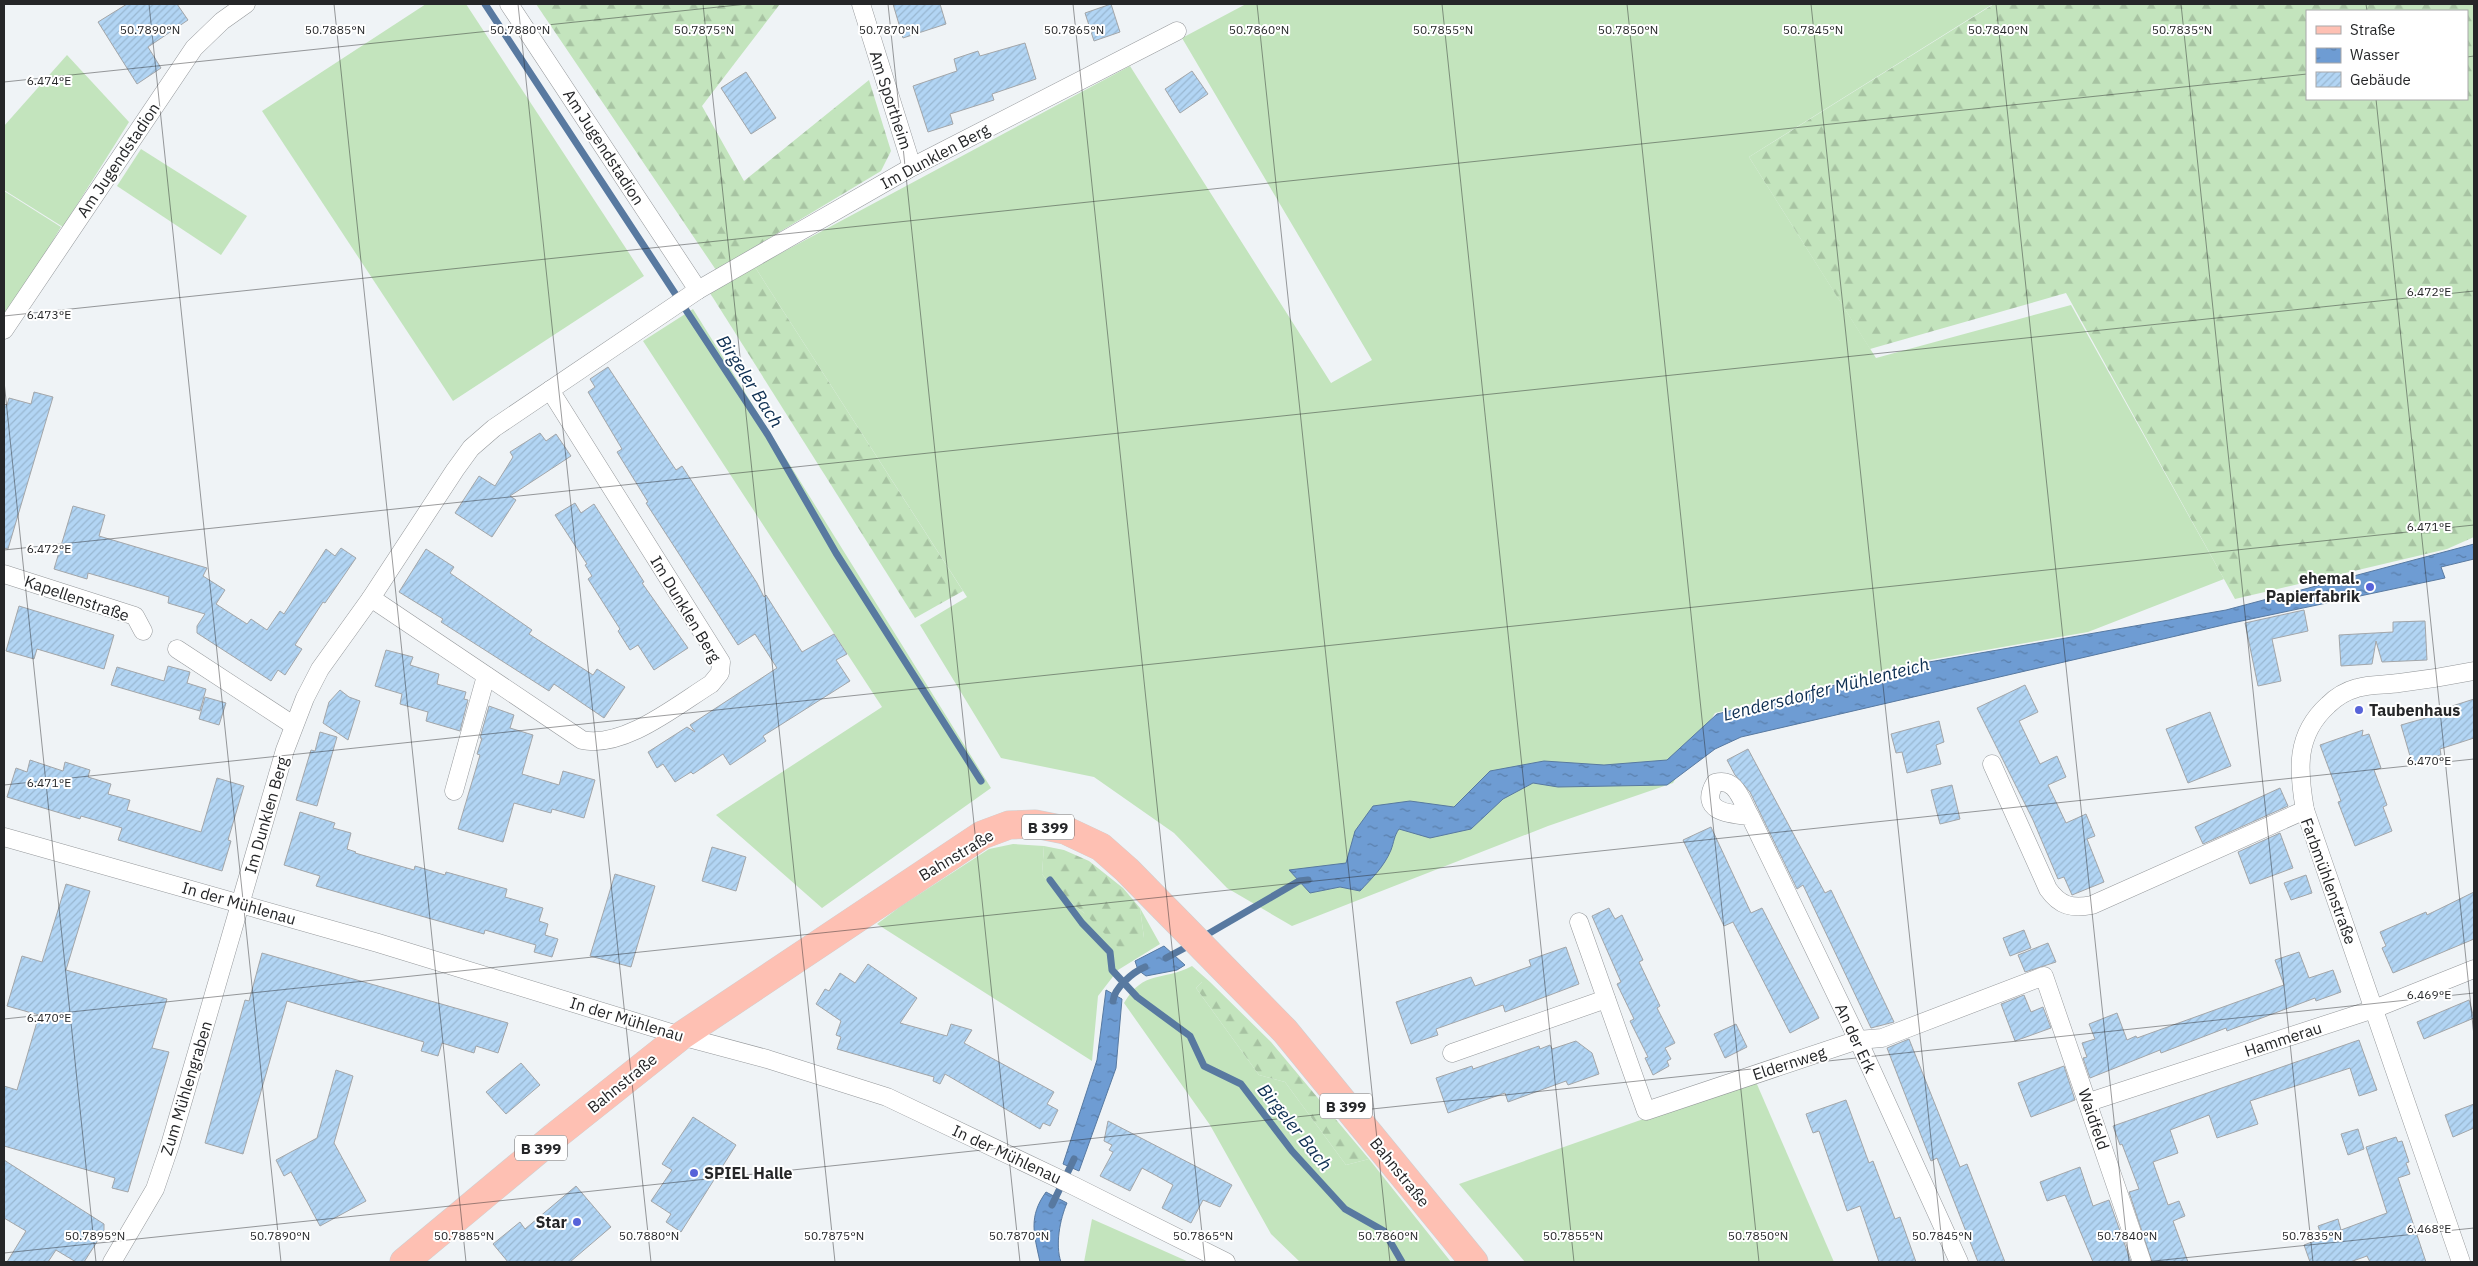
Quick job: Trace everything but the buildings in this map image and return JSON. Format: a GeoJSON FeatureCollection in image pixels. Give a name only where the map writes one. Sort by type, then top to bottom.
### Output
{"type":"FeatureCollection","features":[{"type":"Feature","properties":{"kind":"main road","name":"Bahnstraße"},"geometry":{"type":"LineString","coordinates":[[404,1262],[554,1137],[681,1036],[982,835],[1009,825],[1035,824],[1065,830],[1101,848],[1127,870],[1186,928],[1285,1031],[1474,1262]]}},
{"type":"Feature","properties":{"kind":"street","name":"Am Jugendstadion"},"geometry":{"type":"LineString","coordinates":[[4,330],[194,48],[222,20],[246,4]]}},
{"type":"Feature","properties":{"kind":"street","name":"Am Jugendstadion"},"geometry":{"type":"LineString","coordinates":[[509,4],[685,299]]}},
{"type":"Feature","properties":{"kind":"street","name":"Am Sportheim"},"geometry":{"type":"LineString","coordinates":[[861,4],[912,167]]}},
{"type":"Feature","properties":{"kind":"street","name":"Im Dunklen Berg"},"geometry":{"type":"LineString","coordinates":[[240,904],[293,725],[320,669],[371,598],[471,448],[494,428],[685,299],[912,167],[1177,31]]}},
{"type":"Feature","properties":{"kind":"street","name":"Im Dunklen Berg"},"geometry":{"type":"LineString","coordinates":[[371,598],[582,740],[594,743],[625,735],[711,684],[720,673],[721,662],[550,390]]}},
{"type":"Feature","properties":{"kind":"street","name":"Kapellenstraße"},"geometry":{"type":"LineString","coordinates":[[4,574],[135,616],[143,631]]}},
{"type":"Feature","properties":{"kind":"street"},"geometry":{"type":"LineString","coordinates":[[177,649],[293,725]]}},
{"type":"Feature","properties":{"kind":"street"},"geometry":{"type":"LineString","coordinates":[[2304,810],[2300,784],[2300,754],[2305,733],[2321,711],[2337,696],[2357,688],[2439,678],[2474,671]]}},
{"type":"Feature","properties":{"kind":"street"},"geometry":{"type":"LineString","coordinates":[[454,791],[486,676]]}},
{"type":"Feature","properties":{"kind":"street","name":"Farbmühlenstraße"},"geometry":{"type":"LineString","coordinates":[[1992,764],[2048,889],[2056,900],[2070,907],[2092,905],[2304,810],[2461,1262]]}},
{"type":"Feature","properties":{"kind":"street","name":"An der Erk"},"geometry":{"type":"LineString","coordinates":[[1750,816],[1858,1040],[1959,1262]]}},
{"type":"Feature","properties":{"kind":"street","name":"In der Mühlenau"},"geometry":{"type":"LineString","coordinates":[[4,837],[378,943],[681,1036],[767,1059],[887,1097],[1074,1186],[1226,1262]]}},
{"type":"Feature","properties":{"kind":"street","name":"Zum Mühlengraben"},"geometry":{"type":"LineString","coordinates":[[112,1262],[155,1189],[170,1145],[240,904]]}},
{"type":"Feature","properties":{"kind":"street","name":"Eldernweg"},"geometry":{"type":"LineString","coordinates":[[1579,922],[1646,1111],[1858,1040],[1882,1038],[2044,976]]}},
{"type":"Feature","properties":{"kind":"street","name":"Hammerau"},"geometry":{"type":"LineString","coordinates":[[2089,1102],[2374,1009],[2474,969]]}},
{"type":"Feature","properties":{"kind":"street","name":"Waidfeld"},"geometry":{"type":"LineString","coordinates":[[2044,976],[2089,1102],[2142,1262]]}},
{"type":"Feature","properties":{"kind":"street"},"geometry":{"type":"LineString","coordinates":[[1452,1053],[1606,999]]}},
{"type":"Feature","properties":{"kind":"green space"},"geometry":{"type":"Polygon","coordinates":[[[426,4],[466,4],[644,276],[453,401],[262,111],[426,4]]]}},
{"type":"Feature","properties":{"kind":"green space"},"geometry":{"type":"Polygon","coordinates":[[[536,4],[780,4],[702,106],[744,181],[869,80],[891,151],[881,171],[716,270],[536,4]]]}},
{"type":"Feature","properties":{"kind":"green space"},"geometry":{"type":"Polygon","coordinates":[[[1246,4],[1993,4],[1749,157],[1876,358],[2071,305],[2224,579],[2088,632],[1929,660],[1715,713],[1673,783],[1548,826],[1292,926],[1227,888],[1174,833],[1094,777],[1001,758],[920,625],[967,597],[755,267],[1130,66],[1331,383],[1372,360],[1182,38],[1246,4]]]}},
{"type":"Feature","properties":{"kind":"green space"},"geometry":{"type":"Polygon","coordinates":[[[1994,4],[2474,4],[2474,537],[2447,549],[2235,599],[2066,293],[1870,349],[1749,157],[1994,4]]]}},
{"type":"Feature","properties":{"kind":"green space"},"geometry":{"type":"Polygon","coordinates":[[[67,55],[129,122],[63,227],[4,190],[4,126],[67,55]]]}},
{"type":"Feature","properties":{"kind":"green space"},"geometry":{"type":"Polygon","coordinates":[[[141,149],[247,216],[221,255],[117,186],[141,149]]]}},
{"type":"Feature","properties":{"kind":"green space"},"geometry":{"type":"Polygon","coordinates":[[[4,191],[61,227],[4,322],[4,191]]]}},
{"type":"Feature","properties":{"kind":"green space"},"geometry":{"type":"Polygon","coordinates":[[[755,267],[963,591],[915,618],[710,293],[755,267]]]}},
{"type":"Feature","properties":{"kind":"green space"},"geometry":{"type":"Polygon","coordinates":[[[693,309],[991,788],[822,908],[716,815],[882,707],[643,341],[693,309]]]}},
{"type":"Feature","properties":{"kind":"green space"},"geometry":{"type":"Polygon","coordinates":[[[1013,844],[1044,846],[1042,874],[1051,886],[1084,913],[1144,938],[1140,908],[1160,944],[1118,970],[1098,996],[1092,1061],[877,924],[901,906],[989,849],[1013,844]]]}},
{"type":"Feature","properties":{"kind":"green space"},"geometry":{"type":"Polygon","coordinates":[[[1044,846],[1064,850],[1089,861],[1123,888],[1140,908],[1144,938],[1123,952],[1084,913],[1051,886],[1042,874],[1044,846]]]}},
{"type":"Feature","properties":{"kind":"green space"},"geometry":{"type":"Polygon","coordinates":[[[1192,966],[1210,982],[1202,982],[1196,988],[1259,1075],[1285,1082],[1346,1165],[1369,1159],[1451,1262],[1300,1262],[1271,1234],[1210,1125],[1124,1003],[1131,992],[1146,981],[1192,966]]]}},
{"type":"Feature","properties":{"kind":"green space"},"geometry":{"type":"Polygon","coordinates":[[[1202,982],[1210,982],[1271,1042],[1369,1159],[1346,1165],[1285,1082],[1259,1075],[1196,988],[1202,982]]]}},
{"type":"Feature","properties":{"kind":"green space"},"geometry":{"type":"Polygon","coordinates":[[[1756,1082],[1834,1262],[1525,1262],[1459,1184],[1652,1116],[1756,1082]]]}},
{"type":"Feature","properties":{"kind":"green space"},"geometry":{"type":"Polygon","coordinates":[[[1092,1219],[1189,1262],[1084,1262],[1092,1219]]]}},
{"type":"Feature","properties":{"kind":"water"},"geometry":{"type":"Polygon","coordinates":[[[2474,544],[2474,559],[2441,567],[2445,578],[2232,623],[1741,737],[1715,749],[1667,785],[1558,787],[1533,783],[1503,799],[1471,829],[1430,838],[1399,829],[1385,862],[1360,891],[1340,887],[1310,893],[1289,870],[1346,863],[1355,831],[1373,806],[1410,801],[1454,807],[1490,771],[1544,761],[1604,765],[1667,760],[1717,714],[1929,662],[2226,610],[2474,544]]]}},
{"type":"Feature","properties":{"kind":"water"},"geometry":{"type":"Polygon","coordinates":[[[1164,946],[1185,965],[1177,970],[1146,976],[1138,970],[1135,961],[1164,946]]]}},
{"type":"Feature","properties":{"kind":"water"},"geometry":{"type":"Polygon","coordinates":[[[1106,990],[1122,999],[1116,1068],[1079,1171],[1063,1164],[1097,1060],[1106,990]]]}},
{"type":"Feature","properties":{"kind":"water"},"geometry":{"type":"Polygon","coordinates":[[[1046,1192],[1067,1203],[1059,1232],[1058,1248],[1061,1262],[1040,1262],[1034,1226],[1040,1201],[1046,1192]]]}},
{"type":"Feature","properties":{"kind":"waterway","name":"Birgeler Bach"},"geometry":{"type":"LineString","coordinates":[[485,4],[768,435],[836,553],[981,781]]}},
{"type":"Feature","properties":{"kind":"waterway","name":"Birgeler Bach"},"geometry":{"type":"LineString","coordinates":[[1050,880],[1082,923],[1110,952],[1112,970],[1137,997],[1190,1036],[1204,1066],[1241,1084],[1292,1151],[1345,1209],[1384,1231],[1402,1262]]}},
{"type":"Feature","properties":{"kind":"waterway","name":"Lendersdorfer Mühlenteich"},"geometry":{"type":"LineString","coordinates":[[1201,938],[1299,881],[1308,880]]}},
{"type":"Feature","properties":{"kind":"waterway","name":"Lendersdorfer Mühlenteich"},"geometry":{"type":"LineString","coordinates":[[1166,958],[1192,944]]}},
{"type":"Feature","properties":{"kind":"waterway","name":"Birgeler Bach"},"geometry":{"type":"LineString","coordinates":[[1113,1001],[1120,986],[1145,967]]}},
{"type":"Feature","properties":{"kind":"waterway","name":"Lendersdorfer Mühlenteich"},"geometry":{"type":"LineString","coordinates":[[1052,1205],[1074,1159]]}},
{"type":"Feature","properties":{"kind":"place","name":"ehemal. Papierfabrik"},"geometry":{"type":"Point","coordinates":[2370,587]}},
{"type":"Feature","properties":{"kind":"place","name":"Taubenhaus"},"geometry":{"type":"Point","coordinates":[2359,710]}},
{"type":"Feature","properties":{"kind":"place","name":"SPIEL Halle"},"geometry":{"type":"Point","coordinates":[694,1173]}},
{"type":"Feature","properties":{"kind":"place","name":"Star"},"geometry":{"type":"Point","coordinates":[577,1222]}}]}
